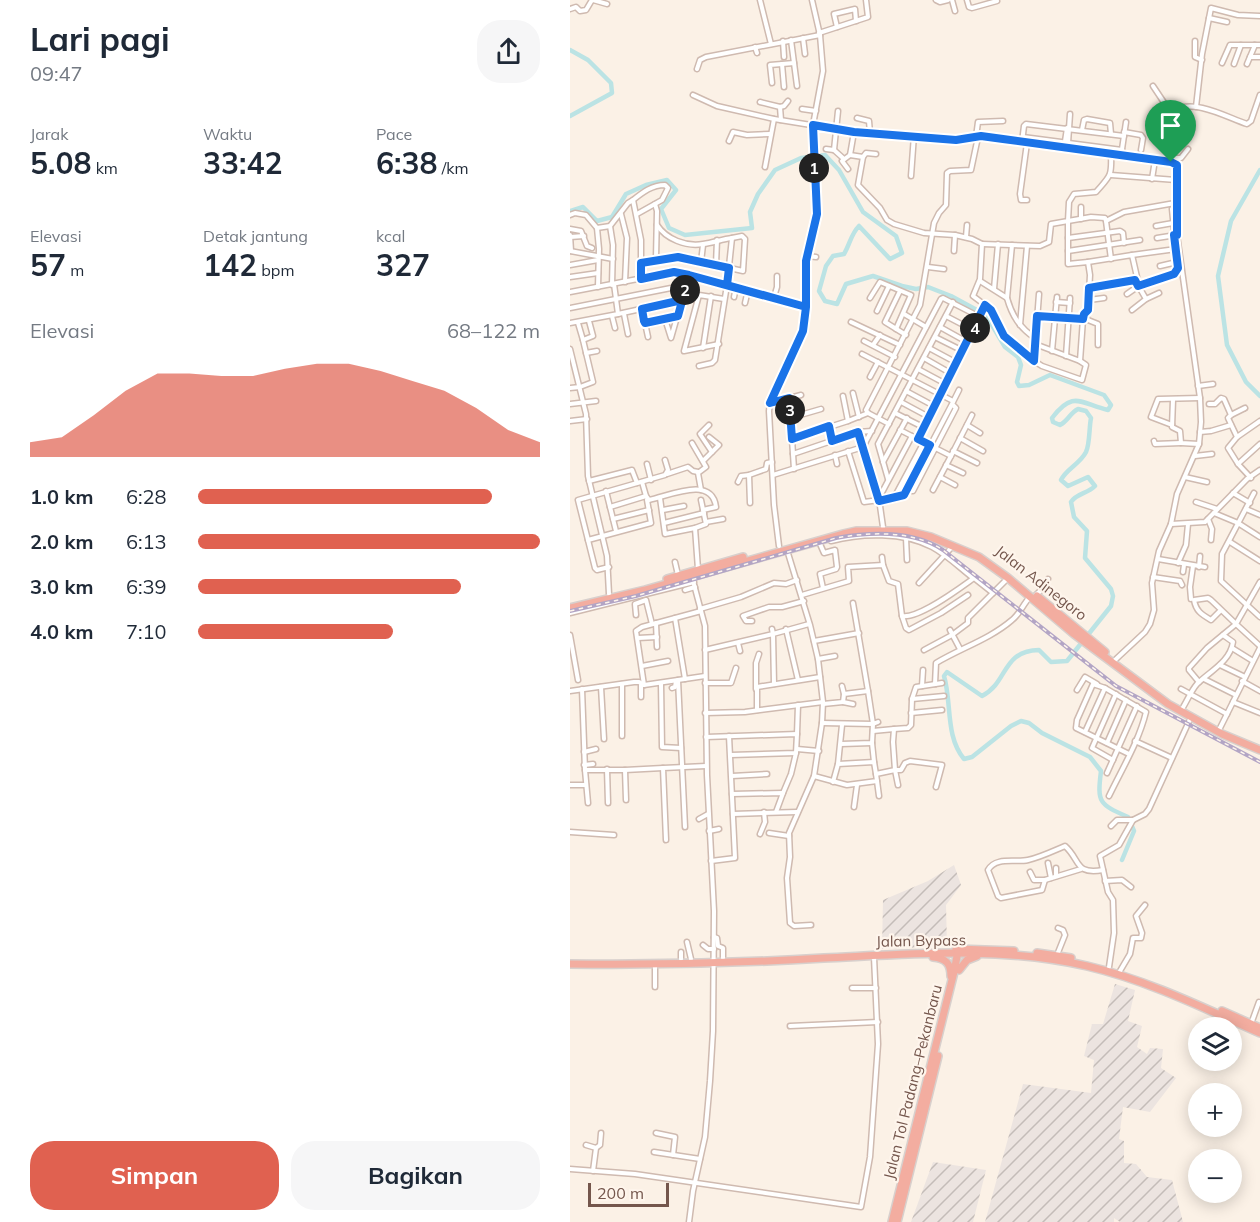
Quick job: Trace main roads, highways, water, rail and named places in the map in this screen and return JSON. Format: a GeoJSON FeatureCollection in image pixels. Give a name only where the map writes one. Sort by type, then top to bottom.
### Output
{"type":"FeatureCollection","features":[{"type":"Feature","properties":{"kind":"highway","name":"Jalan Adinegoro"},"geometry":{"type":"LineString","coordinates":[[818,539],[856,527],[908,527],[927,531],[964,546],[988,558],[1076,632],[1115,660],[1134,678],[1182,709],[1260,748]]}},
{"type":"Feature","properties":{"kind":"highway"},"geometry":{"type":"LineString","coordinates":[[570,606],[694,582],[785,549],[856,531],[907,531],[931,537],[979,557],[1017,582]]}},
{"type":"Feature","properties":{"kind":"highway"},"geometry":{"type":"LineString","coordinates":[[570,606],[678,575],[785,549]]}},
{"type":"Feature","properties":{"kind":"highway","name":"Jalan Adinegoro"},"geometry":{"type":"LineString","coordinates":[[1092,644],[1134,678],[1191,717],[1260,748]]}},
{"type":"Feature","properties":{"kind":"highway","name":"Jalan Bypass"},"geometry":{"type":"LineString","coordinates":[[570,962],[681,956],[714,960],[913,955],[960,951],[1024,955],[1114,973],[1260,1033]]}},
{"type":"Feature","properties":{"kind":"highway","name":"Jalan Bypass"},"geometry":{"type":"LineString","coordinates":[[570,962],[655,964],[960,951],[1024,951],[1058,955],[1119,971],[1164,986],[1260,1028]]}},
{"type":"Feature","properties":{"kind":"highway","name":"Jalan Tol Padang–Pekanbaru"},"geometry":{"type":"LineString","coordinates":[[897,1222],[959,970],[960,951]]}},
{"type":"Feature","properties":{"kind":"highway","name":"Jalan Tol Padang–Pekanbaru"},"geometry":{"type":"LineString","coordinates":[[892,1222],[960,951]]}},
{"type":"Feature","properties":{"kind":"highway"},"geometry":{"type":"LineString","coordinates":[[959,970],[971,957],[997,954]]}},
{"type":"Feature","properties":{"kind":"highway"},"geometry":{"type":"LineString","coordinates":[[913,955],[939,957],[945,960],[951,970],[950,988]]}},
{"type":"Feature","properties":{"kind":"waterway"},"geometry":{"type":"LineString","coordinates":[[570,50],[588,60],[611,83],[612,93],[570,116]]}},
{"type":"Feature","properties":{"kind":"waterway"},"geometry":{"type":"LineString","coordinates":[[570,211],[583,207],[597,221],[612,217],[626,194],[646,185],[667,180],[676,190],[661,209],[669,228],[685,235],[752,228],[750,212],[758,194],[775,170],[801,158],[825,155],[839,170],[863,212],[896,236],[902,253],[890,259],[859,226],[844,254],[833,256],[826,266],[819,291],[825,301],[837,304],[846,284],[873,276],[916,289],[928,287],[951,296],[986,315],[1005,347],[1018,357],[1021,365],[1017,382],[1019,386],[1029,385],[1050,375],[1104,395],[1111,405],[1108,410],[1084,402],[1072,401],[1059,409],[1052,418],[1053,422],[1060,425],[1078,409],[1086,411],[1091,418],[1086,452],[1061,480],[1068,486],[1088,477],[1095,486],[1071,502],[1074,517],[1087,531],[1085,558],[1111,589],[1113,596],[1111,606],[1067,661],[1051,662],[1039,650],[1027,652],[1011,661],[997,683],[982,696],[947,672],[944,676],[951,730],[964,759],[972,757],[1011,726],[1021,721],[1029,723],[1042,733],[1090,757],[1101,771],[1099,790],[1102,801],[1111,809],[1128,817],[1134,831],[1122,860]]}},
{"type":"Feature","properties":{"kind":"waterway"},"geometry":{"type":"LineString","coordinates":[[1260,170],[1231,221],[1218,276],[1227,345],[1246,382],[1260,396]]}},
{"type":"Feature","properties":{"kind":"railway"},"geometry":{"type":"LineString","coordinates":[[570,611],[636,596],[836,538],[877,534],[905,536],[931,543],[943,550],[1116,686],[1260,762]]}}]}
